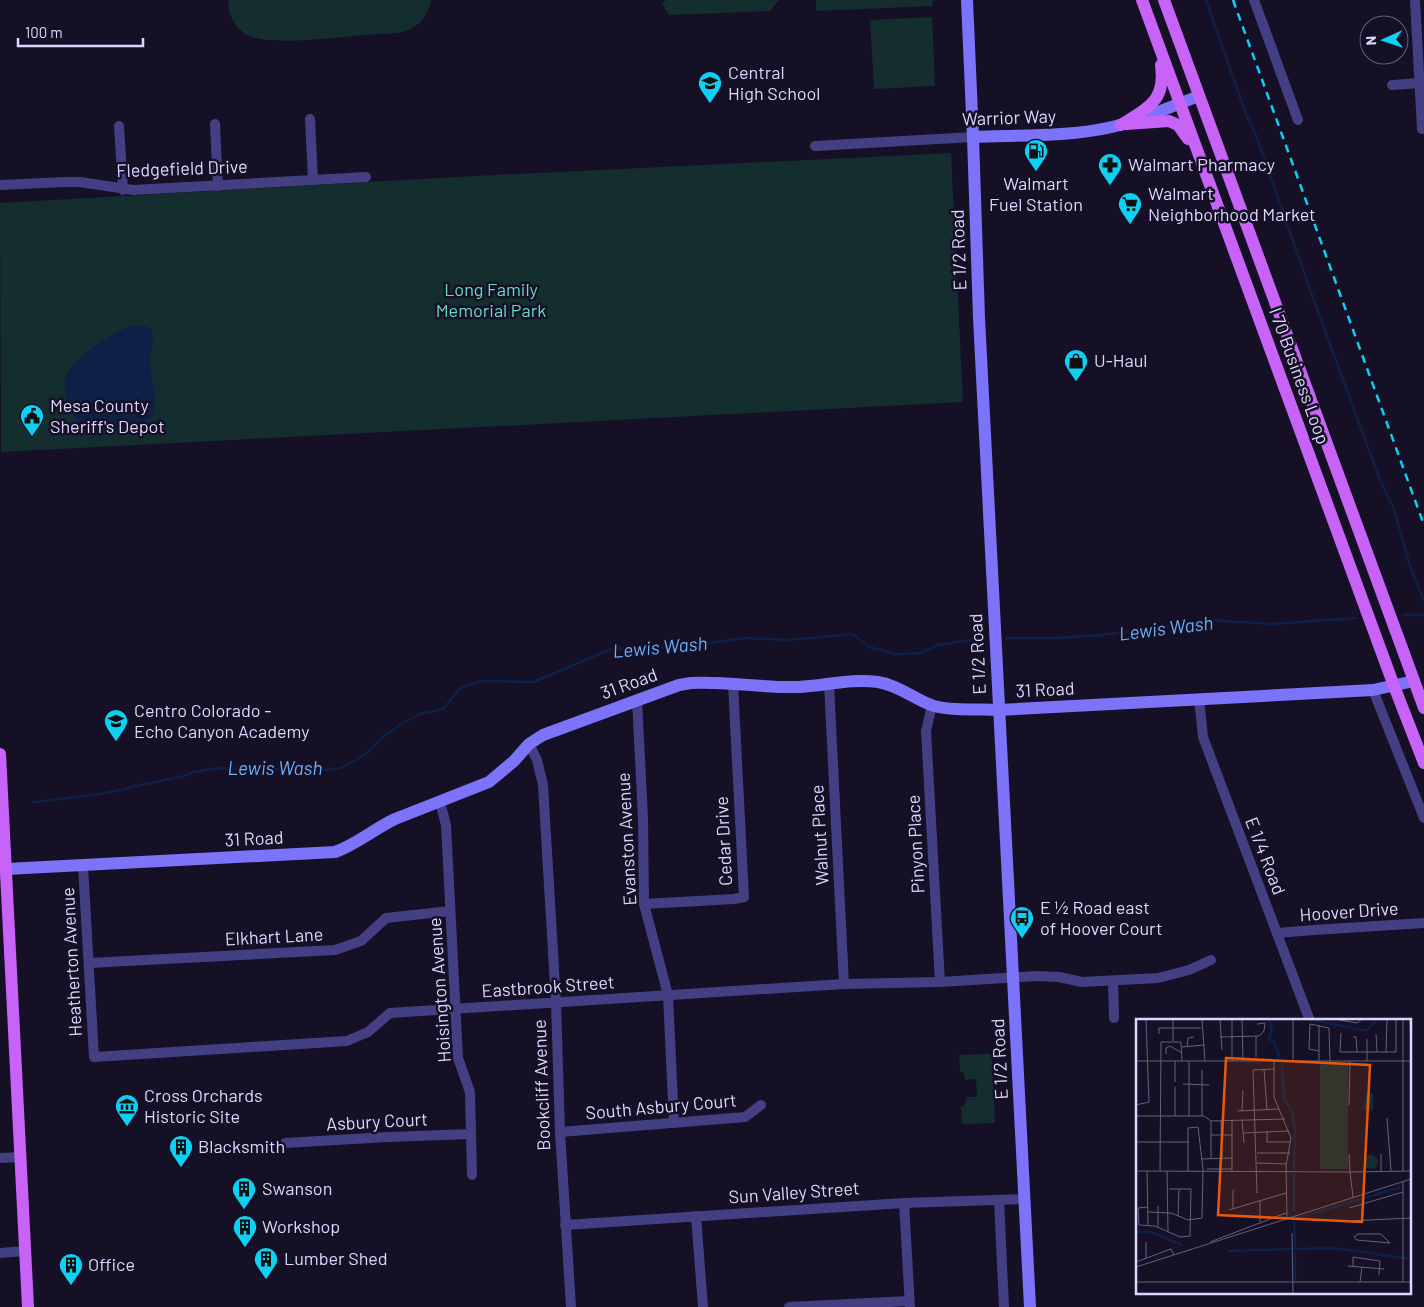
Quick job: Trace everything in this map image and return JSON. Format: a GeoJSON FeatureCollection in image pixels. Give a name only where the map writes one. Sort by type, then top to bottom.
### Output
{"type":"FeatureCollection","features":[{"type":"Feature","properties":{"kind":"main road","name":"I 70 Business Loop"},"geometry":{"type":"LineString","coordinates":[[1142,0],[1424,763]]}},
{"type":"Feature","properties":{"kind":"main road","name":"I 70 Business Loop"},"geometry":{"type":"LineString","coordinates":[[1164,0],[1424,708]]}},
{"type":"Feature","properties":{"kind":"main road"},"geometry":{"type":"LineString","coordinates":[[1121,125],[1148,108],[1161,91],[1163,78],[1161,63],[1148,16]]}},
{"type":"Feature","properties":{"kind":"main road"},"geometry":{"type":"LineString","coordinates":[[1121,125],[1164,120],[1178,124],[1190,141],[1210,186]]}},
{"type":"Feature","properties":{"kind":"main road"},"geometry":{"type":"LineString","coordinates":[[0,754],[28,1307]]}},
{"type":"Feature","properties":{"kind":"street","name":"E 1/2 Road"},"geometry":{"type":"LineString","coordinates":[[967,0],[979,318],[1030,1307]]}},
{"type":"Feature","properties":{"kind":"street"},"geometry":{"type":"LineString","coordinates":[[1254,0],[1298,120]]}},
{"type":"Feature","properties":{"kind":"street"},"geometry":{"type":"LineString","coordinates":[[1415,0],[1422,129]]}},
{"type":"Feature","properties":{"kind":"street"},"geometry":{"type":"LineString","coordinates":[[1392,85],[1421,83]]}},
{"type":"Feature","properties":{"kind":"street","name":"Warrior Way"},"geometry":{"type":"LineString","coordinates":[[815,146],[1079,132],[1121,125],[1199,96]]}},
{"type":"Feature","properties":{"kind":"street"},"geometry":{"type":"LineString","coordinates":[[310,119],[313,180]]}},
{"type":"Feature","properties":{"kind":"street"},"geometry":{"type":"LineString","coordinates":[[215,124],[218,186]]}},
{"type":"Feature","properties":{"kind":"street"},"geometry":{"type":"LineString","coordinates":[[119,126],[123,190]]}},
{"type":"Feature","properties":{"kind":"street","name":"Fledgefield Drive"},"geometry":{"type":"LineString","coordinates":[[0,185],[72,182],[123,190],[366,177]]}},
{"type":"Feature","properties":{"kind":"street","name":"31 Road"},"geometry":{"type":"LineString","coordinates":[[6,869],[335,852],[355,843],[380,826],[395,819],[489,782],[503,772],[529,744],[543,735],[685,684],[703,682],[799,687],[863,681],[878,682],[892,685],[932,705],[952,710],[984,708],[999,710],[1373,690],[1414,681]]}},
{"type":"Feature","properties":{"kind":"street","name":"Cedar Drive"},"geometry":{"type":"LineString","coordinates":[[644,904],[744,897],[733,684]]}},
{"type":"Feature","properties":{"kind":"street","name":"Walnut Place"},"geometry":{"type":"LineString","coordinates":[[829,684],[844,984]]}},
{"type":"Feature","properties":{"kind":"street"},"geometry":{"type":"LineString","coordinates":[[1373,690],[1424,818]]}},
{"type":"Feature","properties":{"kind":"street","name":"E 1/4 Road"},"geometry":{"type":"LineString","coordinates":[[1199,699],[1203,737],[1309,1019]]}},
{"type":"Feature","properties":{"kind":"street","name":"Evanston Avenue"},"geometry":{"type":"LineString","coordinates":[[637,700],[643,818],[644,904],[668,995],[674,1123]]}},
{"type":"Feature","properties":{"kind":"street","name":"Pinyon Place"},"geometry":{"type":"LineString","coordinates":[[932,705],[926,730],[940,982]]}},
{"type":"Feature","properties":{"kind":"street","name":"Bookcliff Avenue"},"geometry":{"type":"LineString","coordinates":[[529,744],[543,785],[556,1002],[560,1132],[571,1307]]}},
{"type":"Feature","properties":{"kind":"street","name":"Hoisington Avenue"},"geometry":{"type":"LineString","coordinates":[[440,802],[446,826],[458,1058],[470,1092],[472,1175]]}},
{"type":"Feature","properties":{"kind":"street","name":"Heatherton Avenue"},"geometry":{"type":"LineString","coordinates":[[83,866],[94,1056]]}},
{"type":"Feature","properties":{"kind":"street","name":"Elkhart Lane"},"geometry":{"type":"LineString","coordinates":[[89,963],[335,950],[361,941],[386,918],[450,911]]}},
{"type":"Feature","properties":{"kind":"street","name":"Hoover Drive"},"geometry":{"type":"LineString","coordinates":[[1277,933],[1424,923]]}},
{"type":"Feature","properties":{"kind":"street","name":"Eastbrook Street"},"geometry":{"type":"LineString","coordinates":[[94,1056],[347,1041],[368,1032],[390,1013],[844,984],[1059,977],[1082,982],[1113,981],[1158,978],[1189,970],[1211,960]]}},
{"type":"Feature","properties":{"kind":"street"},"geometry":{"type":"LineString","coordinates":[[1113,981],[1114,1018]]}},
{"type":"Feature","properties":{"kind":"street","name":"South Asbury Court"},"geometry":{"type":"LineString","coordinates":[[560,1132],[745,1117],[761,1105]]}},
{"type":"Feature","properties":{"kind":"street","name":"Asbury Court"},"geometry":{"type":"LineString","coordinates":[[285,1143],[471,1134]]}},
{"type":"Feature","properties":{"kind":"street"},"geometry":{"type":"LineString","coordinates":[[0,1158],[21,1157]]}},
{"type":"Feature","properties":{"kind":"street","name":"Sun Valley Street"},"geometry":{"type":"LineString","coordinates":[[565,1225],[904,1203],[1024,1199]]}},
{"type":"Feature","properties":{"kind":"street"},"geometry":{"type":"LineString","coordinates":[[999,1200],[1004,1307]]}},
{"type":"Feature","properties":{"kind":"street"},"geometry":{"type":"LineString","coordinates":[[789,1307],[909,1304],[904,1203]]}},
{"type":"Feature","properties":{"kind":"street"},"geometry":{"type":"LineString","coordinates":[[696,1216],[703,1307]]}},
{"type":"Feature","properties":{"kind":"street"},"geometry":{"type":"LineString","coordinates":[[0,1253],[26,1252]]}},
{"type":"Feature","properties":{"kind":"green space"},"geometry":{"type":"Polygon","coordinates":[[[228,0],[431,0],[423,19],[416,26],[403,32],[292,41],[259,39],[247,35],[239,29],[233,20],[229,11],[228,0]]]}},
{"type":"Feature","properties":{"kind":"green space"},"geometry":{"type":"Polygon","coordinates":[[[666,0],[779,0],[770,11],[669,15],[662,4],[666,0]]]}},
{"type":"Feature","properties":{"kind":"green space"},"geometry":{"type":"Polygon","coordinates":[[[816,0],[932,0],[933,6],[816,11],[816,0]]]}},
{"type":"Feature","properties":{"kind":"green space"},"geometry":{"type":"Polygon","coordinates":[[[932,17],[935,86],[874,89],[870,20],[932,17]]]}},
{"type":"Feature","properties":{"kind":"green space","name":"Long Family Memorial Park"},"geometry":{"type":"Polygon","coordinates":[[[951,153],[963,402],[1,452],[0,203],[475,176],[951,153]]]}},
{"type":"Feature","properties":{"kind":"green space"},"geometry":{"type":"Polygon","coordinates":[[[992,1054],[995,1123],[962,1124],[961,1106],[964,1106],[967,1097],[977,1097],[976,1079],[966,1080],[963,1072],[960,1072],[959,1055],[992,1054]]]}},
{"type":"Feature","properties":{"kind":"water"},"geometry":{"type":"Polygon","coordinates":[[[133,326],[146,326],[153,332],[150,358],[155,407],[152,415],[146,421],[135,426],[100,430],[81,427],[68,403],[65,388],[66,376],[76,361],[85,353],[105,339],[133,326]]]}},
{"type":"Feature","properties":{"kind":"waterway"},"geometry":{"type":"LineString","coordinates":[[1206,0],[1380,480],[1394,509],[1409,563],[1424,601]]}},
{"type":"Feature","properties":{"kind":"waterway","name":"Lewis Wash"},"geometry":{"type":"LineString","coordinates":[[1403,615],[1424,615]]}},
{"type":"Feature","properties":{"kind":"waterway","name":"Lewis Wash"},"geometry":{"type":"LineString","coordinates":[[1006,638],[1055,638],[1103,635],[1209,620],[1271,624],[1356,618]]}},
{"type":"Feature","properties":{"kind":"waterway","name":"Lewis Wash"},"geometry":{"type":"LineString","coordinates":[[34,802],[101,794],[188,775],[193,772],[220,768],[325,770],[341,768],[366,754],[384,736],[401,724],[420,714],[443,709],[461,687],[483,681],[533,682],[612,649],[681,647],[744,638],[788,640],[853,634],[869,647],[896,654],[921,653],[938,645],[985,638]]}},
{"type":"Feature","properties":{"kind":"railway"},"geometry":{"type":"LineString","coordinates":[[1233,0],[1424,525]]}},
{"type":"Feature","properties":{"kind":"place","name":"Central High School"},"geometry":{"type":"Point","coordinates":[710,104]}},
{"type":"Feature","properties":{"kind":"place","name":"Walmart Fuel Station"},"geometry":{"type":"Point","coordinates":[1036,172]}},
{"type":"Feature","properties":{"kind":"place","name":"Walmart Pharmacy"},"geometry":{"type":"Point","coordinates":[1110,186]}},
{"type":"Feature","properties":{"kind":"place","name":"Walmart Neighborhood Market"},"geometry":{"type":"Point","coordinates":[1130,225]}},
{"type":"Feature","properties":{"kind":"place","name":"U-Haul"},"geometry":{"type":"Point","coordinates":[1076,382]}},
{"type":"Feature","properties":{"kind":"place","name":"Mesa County Sheriff's Depot"},"geometry":{"type":"Point","coordinates":[32,437]}},
{"type":"Feature","properties":{"kind":"place","name":"Centro Colorado - Echo Canyon Academy"},"geometry":{"type":"Point","coordinates":[116,742]}},
{"type":"Feature","properties":{"kind":"place","name":"E ½ Road east of Hoover Court"},"geometry":{"type":"Point","coordinates":[1022,939]}},
{"type":"Feature","properties":{"kind":"place","name":"Cross Orchards Historic Site"},"geometry":{"type":"Point","coordinates":[127,1127]}},
{"type":"Feature","properties":{"kind":"place","name":"Blacksmith"},"geometry":{"type":"Point","coordinates":[181,1168]}},
{"type":"Feature","properties":{"kind":"place","name":"Swanson"},"geometry":{"type":"Point","coordinates":[244,1210]}},
{"type":"Feature","properties":{"kind":"place","name":"Workshop"},"geometry":{"type":"Point","coordinates":[245,1248]}},
{"type":"Feature","properties":{"kind":"place","name":"Lumber Shed"},"geometry":{"type":"Point","coordinates":[266,1280]}},
{"type":"Feature","properties":{"kind":"place","name":"Office"},"geometry":{"type":"Point","coordinates":[71,1286]}}]}
